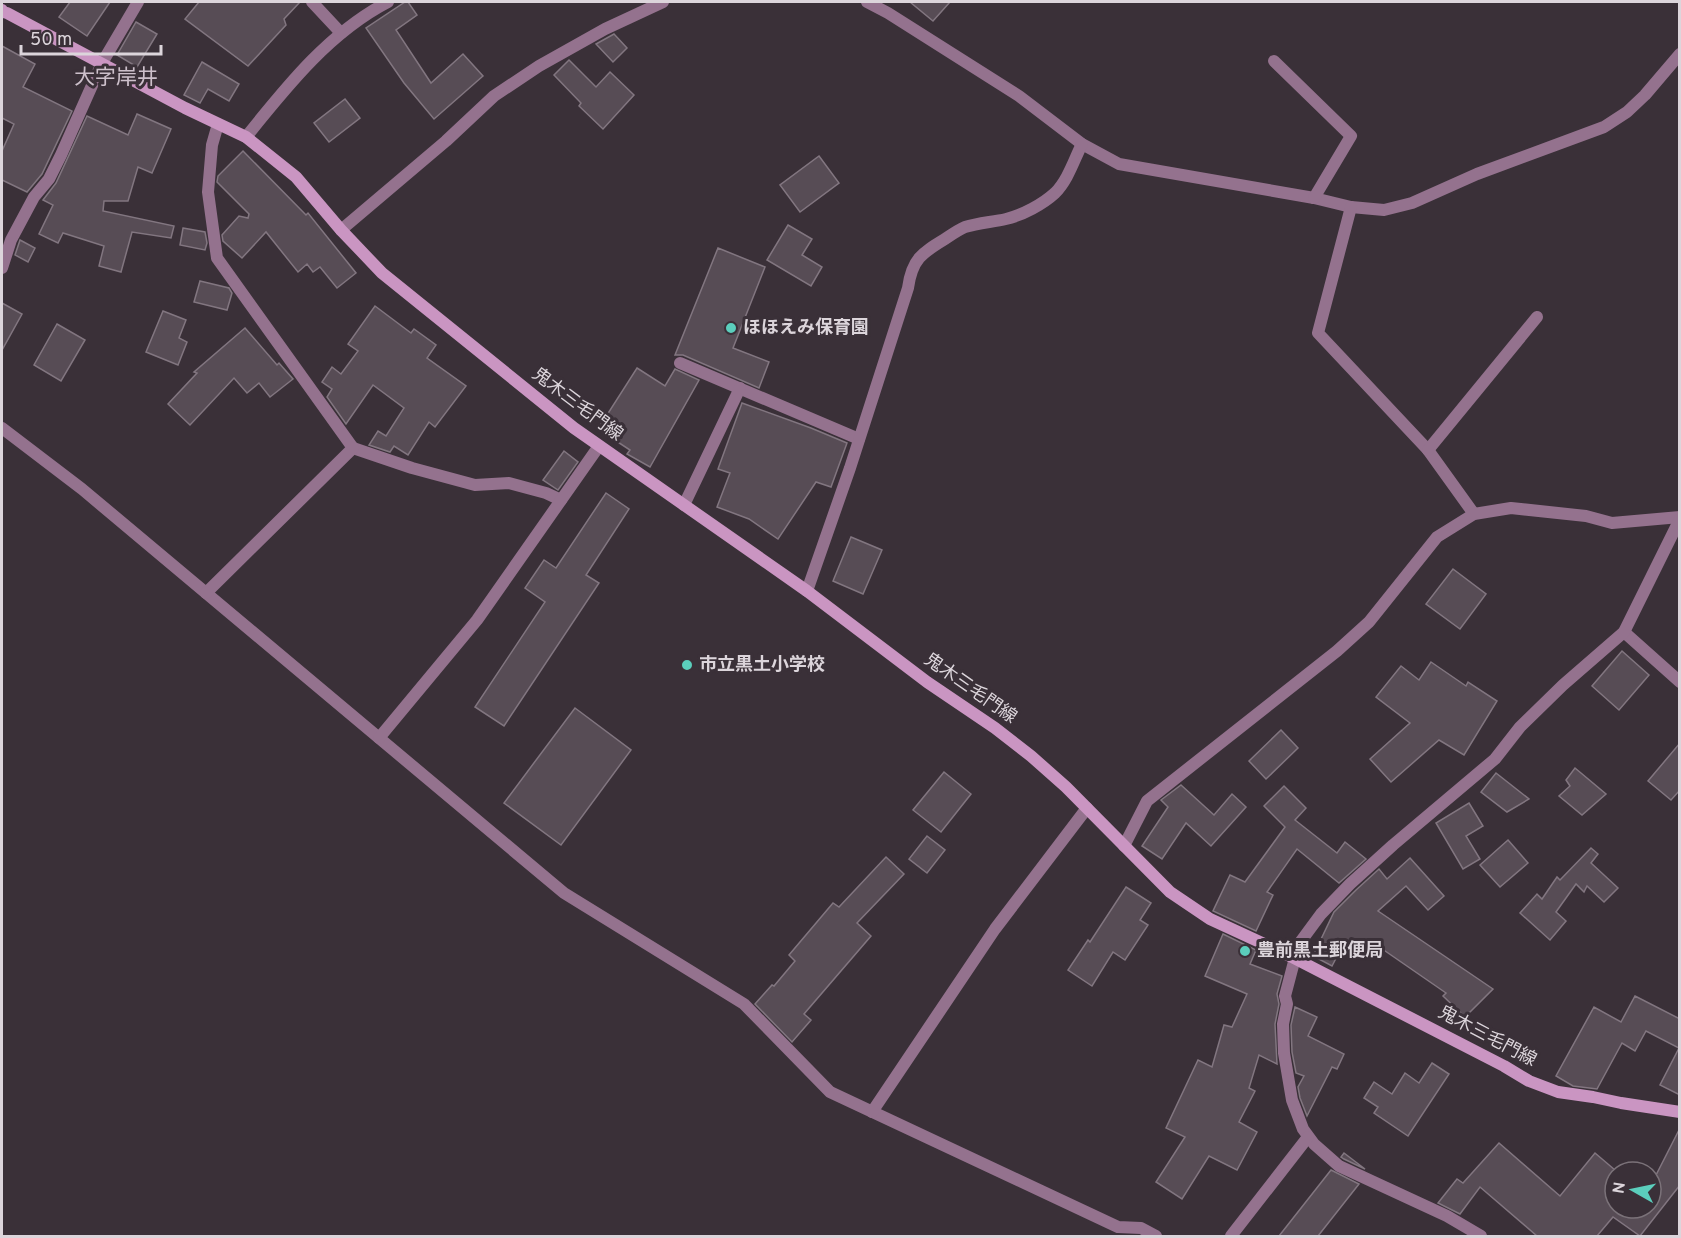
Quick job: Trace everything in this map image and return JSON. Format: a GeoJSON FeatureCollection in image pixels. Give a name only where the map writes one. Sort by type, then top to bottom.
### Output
{"type":"FeatureCollection","features":[{"type":"Feature","properties":{"kind":"main road","name":"鬼木三毛門線"},"geometry":{"type":"LineString","coordinates":[[2,10],[185,108],[246,137],[296,177],[341,230],[382,273],[574,428],[807,591],[927,682],[996,728],[1031,756],[1087,808],[1170,892],[1210,919],[1293,957],[1496,1062],[1528,1081],[1558,1092],[1680,1112]]}},
{"type":"Feature","properties":{"kind":"street"},"geometry":{"type":"LineString","coordinates":[[2,268],[11,240],[34,197],[49,179],[62,155],[102,63],[138,2]]}},
{"type":"Feature","properties":{"kind":"street"},"geometry":{"type":"LineString","coordinates":[[312,2],[341,33]]}},
{"type":"Feature","properties":{"kind":"street"},"geometry":{"type":"LineString","coordinates":[[246,137],[278,98],[332,40],[388,2]]}},
{"type":"Feature","properties":{"kind":"street"},"geometry":{"type":"LineString","coordinates":[[341,230],[446,141],[494,96],[539,66],[605,29],[663,2]]}},
{"type":"Feature","properties":{"kind":"street"},"geometry":{"type":"LineString","coordinates":[[867,2],[1019,96],[1082,144],[1119,164],[1314,198],[1351,207],[1384,210],[1412,203],[1477,174],[1604,127],[1627,112],[1645,95],[1680,54]]}},
{"type":"Feature","properties":{"kind":"street"},"geometry":{"type":"LineString","coordinates":[[1274,61],[1351,136],[1314,198]]}},
{"type":"Feature","properties":{"kind":"street"},"geometry":{"type":"LineString","coordinates":[[218,124],[212,145],[208,192],[217,258],[353,448],[412,468],[475,485],[509,483],[546,493],[561,500]]}},
{"type":"Feature","properties":{"kind":"street"},"geometry":{"type":"LineString","coordinates":[[807,591],[859,439],[908,288],[910,274],[921,255],[964,228],[1014,217],[1046,200],[1066,179],[1082,144]]}},
{"type":"Feature","properties":{"kind":"street"},"geometry":{"type":"LineString","coordinates":[[1351,207],[1318,333],[1428,450],[1474,514]]}},
{"type":"Feature","properties":{"kind":"street"},"geometry":{"type":"LineString","coordinates":[[1428,450],[1537,317]]}},
{"type":"Feature","properties":{"kind":"street"},"geometry":{"type":"LineString","coordinates":[[680,363],[859,439]]}},
{"type":"Feature","properties":{"kind":"street"},"geometry":{"type":"LineString","coordinates":[[684,505],[740,388]]}},
{"type":"Feature","properties":{"kind":"street"},"geometry":{"type":"LineString","coordinates":[[2,428],[82,489],[564,893],[744,1005],[830,1092],[1118,1227],[1141,1228],[1156,1236]]}},
{"type":"Feature","properties":{"kind":"street"},"geometry":{"type":"LineString","coordinates":[[380,738],[477,620],[599,446]]}},
{"type":"Feature","properties":{"kind":"street"},"geometry":{"type":"LineString","coordinates":[[206,593],[353,448]]}},
{"type":"Feature","properties":{"kind":"street"},"geometry":{"type":"LineString","coordinates":[[1124,846],[1147,801],[1337,651],[1369,622],[1437,537],[1474,514],[1511,508],[1586,516],[1612,523],[1680,518]]}},
{"type":"Feature","properties":{"kind":"street"},"geometry":{"type":"LineString","coordinates":[[1481,1236],[1447,1216],[1339,1166],[1308,1137],[1292,1100],[1284,1053],[1283,1024],[1287,1004],[1285,996],[1293,957],[1321,914],[1350,884],[1393,844],[1495,759],[1520,727],[1548,699],[1624,632],[1680,518]]}},
{"type":"Feature","properties":{"kind":"street"},"geometry":{"type":"LineString","coordinates":[[1624,632],[1680,682]]}},
{"type":"Feature","properties":{"kind":"street"},"geometry":{"type":"LineString","coordinates":[[872,1112],[995,929],[1087,808]]}},
{"type":"Feature","properties":{"kind":"street"},"geometry":{"type":"LineString","coordinates":[[1231,1236],[1308,1137]]}},
{"type":"Feature","properties":{"kind":"building"},"geometry":{"type":"Polygon","coordinates":[[[70,2],[110,2],[87,36],[59,17],[70,2]]]}},
{"type":"Feature","properties":{"kind":"building"},"geometry":{"type":"Polygon","coordinates":[[[199,2],[300,2],[284,19],[286,25],[248,66],[185,19],[199,2]]]}},
{"type":"Feature","properties":{"kind":"building"},"geometry":{"type":"Polygon","coordinates":[[[408,2],[417,15],[396,30],[431,83],[463,54],[483,76],[434,119],[404,83],[366,28],[408,2]]]}},
{"type":"Feature","properties":{"kind":"building"},"geometry":{"type":"Polygon","coordinates":[[[910,2],[950,2],[933,21],[910,2]]]}},
{"type":"Feature","properties":{"kind":"building"},"geometry":{"type":"Polygon","coordinates":[[[136,22],[157,34],[137,67],[117,55],[136,22]]]}},
{"type":"Feature","properties":{"kind":"building"},"geometry":{"type":"Polygon","coordinates":[[[614,34],[627,48],[613,62],[596,44],[614,34]]]}},
{"type":"Feature","properties":{"kind":"building"},"geometry":{"type":"Polygon","coordinates":[[[2,46],[35,64],[23,87],[72,111],[42,174],[27,192],[2,180],[2,151],[14,124],[2,118],[2,46]]]}},
{"type":"Feature","properties":{"kind":"building"},"geometry":{"type":"Polygon","coordinates":[[[569,60],[596,87],[610,72],[634,95],[603,129],[579,106],[581,103],[554,75],[569,60]]]}},
{"type":"Feature","properties":{"kind":"building"},"geometry":{"type":"Polygon","coordinates":[[[202,62],[239,84],[229,101],[208,89],[200,103],[184,95],[202,62]]]}},
{"type":"Feature","properties":{"kind":"building"},"geometry":{"type":"Polygon","coordinates":[[[345,99],[360,118],[329,142],[314,123],[345,99]]]}},
{"type":"Feature","properties":{"kind":"building"},"geometry":{"type":"Polygon","coordinates":[[[137,114],[171,129],[152,173],[138,167],[128,201],[104,201],[103,211],[174,226],[171,238],[132,232],[121,272],[99,266],[104,246],[63,233],[58,243],[39,234],[53,205],[43,200],[56,183],[87,116],[128,135],[137,114]]]}},
{"type":"Feature","properties":{"kind":"building"},"geometry":{"type":"Polygon","coordinates":[[[243,151],[306,215],[308,213],[356,273],[337,288],[320,267],[313,272],[307,264],[298,272],[266,232],[242,258],[223,241],[222,235],[239,216],[248,218],[249,214],[217,182],[218,176],[243,151]]]}},
{"type":"Feature","properties":{"kind":"building"},"geometry":{"type":"Polygon","coordinates":[[[819,156],[839,183],[800,212],[780,185],[819,156]]]}},
{"type":"Feature","properties":{"kind":"building"},"geometry":{"type":"Polygon","coordinates":[[[788,225],[812,239],[802,255],[822,267],[811,286],[767,260],[788,225]]]}},
{"type":"Feature","properties":{"kind":"building"},"geometry":{"type":"Polygon","coordinates":[[[183,228],[205,232],[207,243],[205,250],[180,245],[183,228]]]}},
{"type":"Feature","properties":{"kind":"building"},"geometry":{"type":"Polygon","coordinates":[[[20,240],[35,248],[28,262],[15,255],[20,240]]]}},
{"type":"Feature","properties":{"kind":"building"},"geometry":{"type":"Polygon","coordinates":[[[718,248],[765,267],[733,348],[769,362],[759,388],[683,355],[675,355],[718,248]]]}},
{"type":"Feature","properties":{"kind":"building"},"geometry":{"type":"Polygon","coordinates":[[[200,281],[229,288],[232,293],[227,310],[194,302],[200,281]]]}},
{"type":"Feature","properties":{"kind":"building"},"geometry":{"type":"Polygon","coordinates":[[[2,303],[22,314],[2,350],[2,303]]]}},
{"type":"Feature","properties":{"kind":"building"},"geometry":{"type":"Polygon","coordinates":[[[375,306],[411,333],[414,329],[436,345],[427,358],[466,386],[435,427],[429,422],[408,455],[394,446],[390,452],[369,445],[378,431],[386,436],[404,408],[373,385],[346,424],[327,397],[332,389],[322,382],[332,367],[341,374],[358,351],[348,344],[375,306]]]}},
{"type":"Feature","properties":{"kind":"building"},"geometry":{"type":"Polygon","coordinates":[[[163,311],[186,320],[179,338],[187,342],[178,365],[146,352],[163,311]]]}},
{"type":"Feature","properties":{"kind":"building"},"geometry":{"type":"Polygon","coordinates":[[[57,324],[85,340],[61,381],[34,365],[57,324]]]}},
{"type":"Feature","properties":{"kind":"building"},"geometry":{"type":"Polygon","coordinates":[[[245,328],[277,365],[279,363],[293,379],[270,397],[259,383],[247,393],[234,378],[190,425],[168,404],[197,373],[194,372],[245,328]]]}},
{"type":"Feature","properties":{"kind":"building"},"geometry":{"type":"Polygon","coordinates":[[[637,368],[665,386],[675,369],[699,380],[650,467],[627,454],[630,450],[598,429],[637,368]]]}},
{"type":"Feature","properties":{"kind":"building"},"geometry":{"type":"Polygon","coordinates":[[[742,403],[847,443],[831,487],[816,482],[778,539],[749,519],[717,507],[730,473],[718,469],[742,403]]]}},
{"type":"Feature","properties":{"kind":"building"},"geometry":{"type":"Polygon","coordinates":[[[564,451],[578,462],[558,490],[543,480],[564,451]]]}},
{"type":"Feature","properties":{"kind":"building"},"geometry":{"type":"Polygon","coordinates":[[[606,493],[629,509],[586,575],[599,583],[504,726],[475,707],[545,602],[525,588],[544,560],[556,568],[606,493]]]}},
{"type":"Feature","properties":{"kind":"building"},"geometry":{"type":"Polygon","coordinates":[[[851,537],[882,550],[863,594],[833,581],[851,537]]]}},
{"type":"Feature","properties":{"kind":"building"},"geometry":{"type":"Polygon","coordinates":[[[1453,569],[1486,594],[1460,629],[1426,604],[1453,569]]]}},
{"type":"Feature","properties":{"kind":"building"},"geometry":{"type":"Polygon","coordinates":[[[1622,651],[1649,675],[1619,710],[1592,686],[1622,651]]]}},
{"type":"Feature","properties":{"kind":"building"},"geometry":{"type":"Polygon","coordinates":[[[1431,662],[1466,686],[1468,682],[1497,701],[1464,755],[1439,740],[1391,782],[1370,759],[1410,723],[1376,697],[1401,666],[1419,680],[1431,662]]]}},
{"type":"Feature","properties":{"kind":"building"},"geometry":{"type":"Polygon","coordinates":[[[575,708],[631,750],[561,845],[504,803],[575,708]]]}},
{"type":"Feature","properties":{"kind":"building"},"geometry":{"type":"Polygon","coordinates":[[[1281,730],[1298,748],[1266,779],[1249,761],[1281,730]]]}},
{"type":"Feature","properties":{"kind":"building"},"geometry":{"type":"Polygon","coordinates":[[[1680,743],[1680,790],[1671,800],[1648,781],[1680,743]]]}},
{"type":"Feature","properties":{"kind":"building"},"geometry":{"type":"Polygon","coordinates":[[[1575,768],[1606,794],[1582,815],[1559,796],[1570,786],[1566,780],[1575,768]]]}},
{"type":"Feature","properties":{"kind":"building"},"geometry":{"type":"Polygon","coordinates":[[[944,772],[971,794],[941,832],[913,810],[944,772]]]}},
{"type":"Feature","properties":{"kind":"building"},"geometry":{"type":"Polygon","coordinates":[[[1496,773],[1529,799],[1507,812],[1481,792],[1496,773]]]}},
{"type":"Feature","properties":{"kind":"building"},"geometry":{"type":"Polygon","coordinates":[[[1181,785],[1214,815],[1232,794],[1246,807],[1211,846],[1186,823],[1162,859],[1142,846],[1168,807],[1161,800],[1181,785]]]}},
{"type":"Feature","properties":{"kind":"building"},"geometry":{"type":"Polygon","coordinates":[[[1284,786],[1306,808],[1295,820],[1337,853],[1345,842],[1366,859],[1339,883],[1297,849],[1267,892],[1273,895],[1256,931],[1213,911],[1230,875],[1245,882],[1285,827],[1264,806],[1284,786]]]}},
{"type":"Feature","properties":{"kind":"building"},"geometry":{"type":"Polygon","coordinates":[[[1469,803],[1483,826],[1466,836],[1480,859],[1463,869],[1436,823],[1469,803]]]}},
{"type":"Feature","properties":{"kind":"building"},"geometry":{"type":"Polygon","coordinates":[[[927,836],[945,850],[927,873],[909,859],[927,836]]]}},
{"type":"Feature","properties":{"kind":"building"},"geometry":{"type":"Polygon","coordinates":[[[1508,840],[1528,863],[1500,887],[1480,865],[1508,840]]]}},
{"type":"Feature","properties":{"kind":"building"},"geometry":{"type":"Polygon","coordinates":[[[1591,848],[1598,854],[1591,863],[1618,888],[1604,902],[1587,886],[1584,892],[1576,884],[1556,912],[1566,921],[1550,940],[1520,913],[1537,894],[1542,899],[1557,877],[1560,880],[1591,848]]]}},
{"type":"Feature","properties":{"kind":"building"},"geometry":{"type":"Polygon","coordinates":[[[886,857],[904,874],[857,923],[871,936],[804,1014],[811,1020],[792,1042],[755,1004],[795,961],[789,955],[833,903],[839,907],[886,857]]]}},
{"type":"Feature","properties":{"kind":"building"},"geometry":{"type":"Polygon","coordinates":[[[1410,858],[1444,896],[1428,910],[1406,886],[1378,911],[1493,989],[1465,1017],[1443,996],[1446,993],[1375,944],[1366,958],[1344,943],[1332,966],[1313,956],[1334,912],[1379,869],[1387,879],[1410,858]]]}},
{"type":"Feature","properties":{"kind":"building"},"geometry":{"type":"Polygon","coordinates":[[[1126,887],[1151,903],[1140,920],[1148,925],[1125,960],[1113,952],[1092,986],[1068,970],[1088,940],[1090,942],[1126,887]]]}},
{"type":"Feature","properties":{"kind":"building"},"geometry":{"type":"Polygon","coordinates":[[[1223,934],[1256,950],[1250,964],[1282,976],[1277,994],[1279,1004],[1275,1024],[1277,1064],[1259,1055],[1249,1088],[1255,1091],[1239,1122],[1257,1132],[1237,1170],[1209,1156],[1182,1199],[1156,1182],[1185,1137],[1166,1128],[1198,1060],[1212,1067],[1224,1025],[1232,1027],[1247,994],[1205,976],[1223,934]]]}},
{"type":"Feature","properties":{"kind":"building"},"geometry":{"type":"Polygon","coordinates":[[[1635,996],[1680,1019],[1680,1095],[1660,1085],[1679,1048],[1646,1031],[1635,1051],[1622,1043],[1597,1089],[1573,1086],[1556,1076],[1594,1007],[1621,1022],[1635,996]]]}},
{"type":"Feature","properties":{"kind":"building"},"geometry":{"type":"Polygon","coordinates":[[[1295,1007],[1317,1017],[1308,1036],[1344,1054],[1337,1069],[1332,1067],[1307,1116],[1298,1087],[1304,1076],[1296,1073],[1292,1052],[1291,1025],[1295,1007]]]}},
{"type":"Feature","properties":{"kind":"building"},"geometry":{"type":"Polygon","coordinates":[[[1432,1063],[1449,1074],[1408,1136],[1374,1113],[1378,1107],[1364,1098],[1374,1082],[1392,1094],[1405,1073],[1419,1083],[1432,1063]]]}},
{"type":"Feature","properties":{"kind":"building"},"geometry":{"type":"Polygon","coordinates":[[[1680,1128],[1680,1185],[1663,1207],[1663,1161],[1680,1128]]]}},
{"type":"Feature","properties":{"kind":"building"},"geometry":{"type":"Polygon","coordinates":[[[1499,1143],[1560,1196],[1595,1153],[1603,1160],[1603,1220],[1610,1220],[1597,1236],[1537,1236],[1480,1187],[1460,1214],[1438,1203],[1457,1179],[1463,1183],[1499,1143]]]}},
{"type":"Feature","properties":{"kind":"building"},"geometry":{"type":"Polygon","coordinates":[[[1344,1153],[1365,1169],[1341,1157],[1344,1153]]]}},
{"type":"Feature","properties":{"kind":"building"},"geometry":{"type":"Polygon","coordinates":[[[1331,1170],[1359,1184],[1318,1236],[1279,1236],[1331,1170]]]}},
{"type":"Feature","properties":{"kind":"building"},"geometry":{"type":"Polygon","coordinates":[[[1617,1220],[1653,1220],[1640,1236],[1617,1220]]]}},
{"type":"Feature","properties":{"kind":"place","name":"ほほえみ保育園"},"geometry":{"type":"Point","coordinates":[731,328]}},
{"type":"Feature","properties":{"kind":"place","name":"市立黒土小学校"},"geometry":{"type":"Point","coordinates":[687,665]}},
{"type":"Feature","properties":{"kind":"place","name":"豊前黒土郵便局"},"geometry":{"type":"Point","coordinates":[1245,951]}},
{"type":"Feature","properties":{"kind":"district","name":"大字岸井"},"geometry":{"type":"Point","coordinates":[116,78]}}]}
